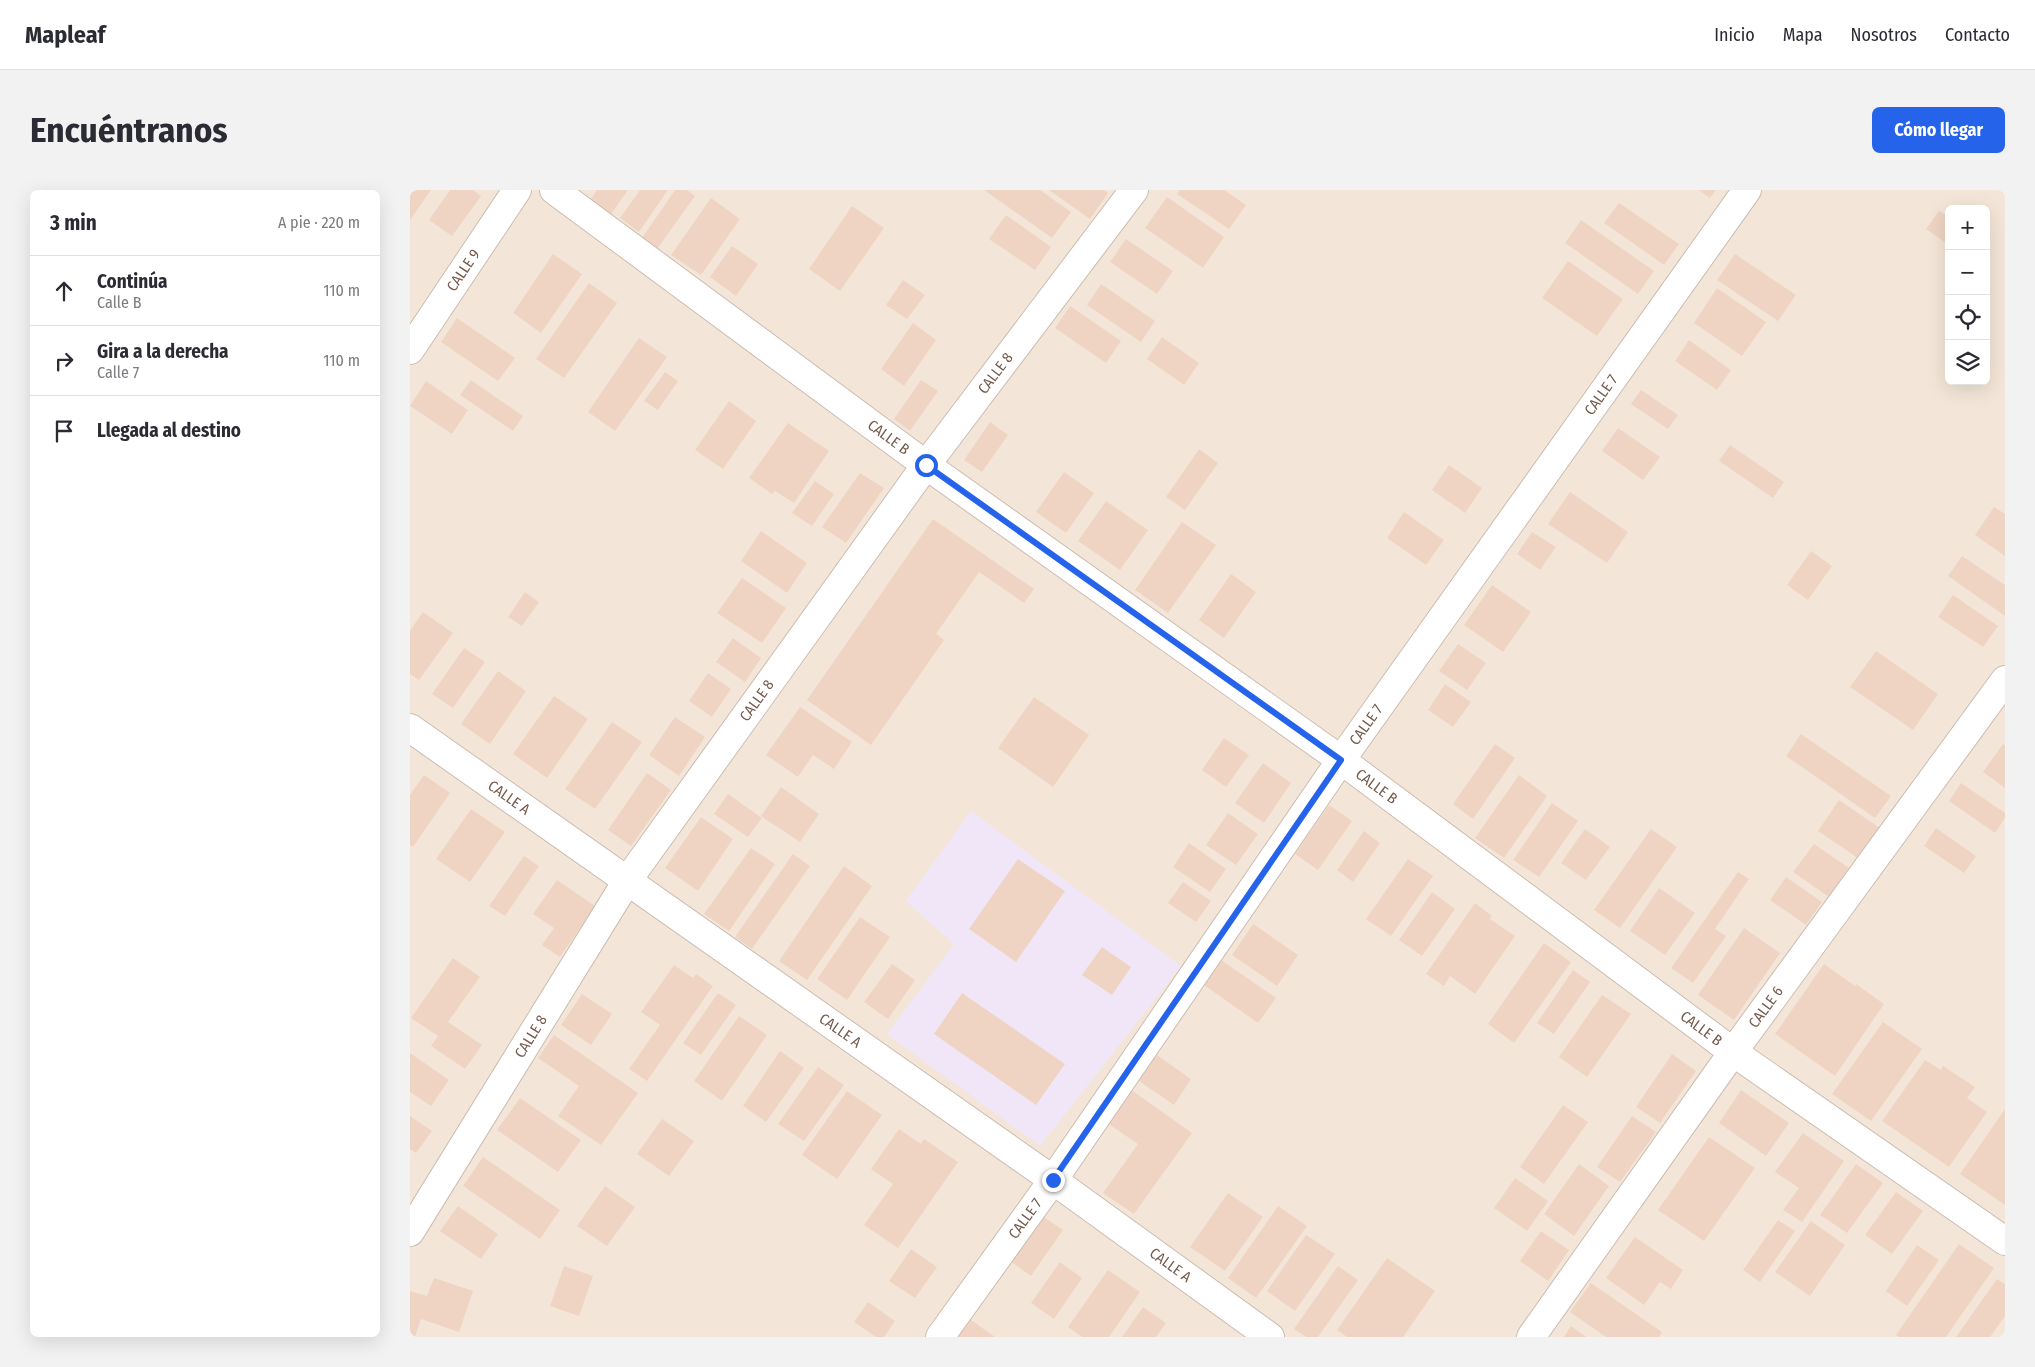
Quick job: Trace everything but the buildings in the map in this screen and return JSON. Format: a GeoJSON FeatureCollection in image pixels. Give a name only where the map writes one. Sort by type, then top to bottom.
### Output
{"type":"FeatureCollection","features":[{"type":"Feature","properties":{"kind":"street","name":"CALLE 9"},"geometry":{"type":"LineString","coordinates":[[410,350],[517,190]]}},
{"type":"Feature","properties":{"kind":"street","name":"CALLE B"},"geometry":{"type":"LineString","coordinates":[[554,190],[926,465],[1341,760],[1734,1052],[2005,1241]]}},
{"type":"Feature","properties":{"kind":"street","name":"CALLE 8"},"geometry":{"type":"LineString","coordinates":[[410,1232],[627,881],[926,465],[1134,190]]}},
{"type":"Feature","properties":{"kind":"street","name":"CALLE 7"},"geometry":{"type":"LineString","coordinates":[[940,1337],[1053,1180],[1341,760],[1746,190]]}},
{"type":"Feature","properties":{"kind":"street","name":"CALLE 6"},"geometry":{"type":"LineString","coordinates":[[1531,1337],[1734,1052],[2005,680]]}},
{"type":"Feature","properties":{"kind":"street","name":"CALLE A"},"geometry":{"type":"LineString","coordinates":[[410,728],[1053,1180],[1270,1337]]}},
{"type":"Feature","properties":{"kind":"shaded area"},"geometry":{"type":"Polygon","coordinates":[[[410,190],[2005,190],[2005,1337],[410,1337],[410,190]]]}},
{"type":"Feature","properties":{"kind":"shaded area"},"geometry":{"type":"Polygon","coordinates":[[[971,811],[1181,966],[1040,1146],[887,1034],[954,944],[906,901],[971,811]]]}},
{"type":"Feature","properties":{"kind":"route"},"geometry":{"type":"LineString","coordinates":[[926,465],[1341,760],[1053,1180]]}}]}
